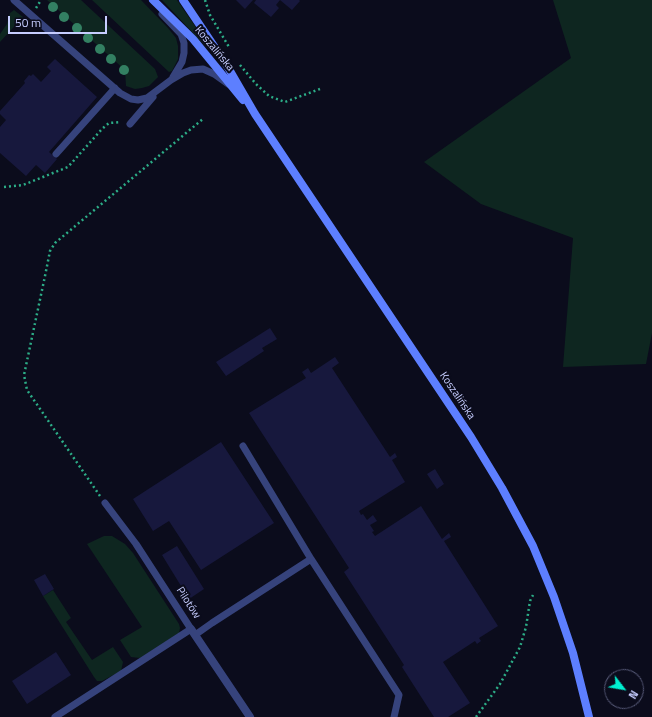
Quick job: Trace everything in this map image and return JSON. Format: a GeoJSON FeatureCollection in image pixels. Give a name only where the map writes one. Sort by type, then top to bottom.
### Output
{"type":"FeatureCollection","features":[{"type":"Feature","properties":{"kind":"street","name":"Koszalińska"},"geometry":{"type":"LineString","coordinates":[[153,0],[193,39],[255,114]]}},
{"type":"Feature","properties":{"kind":"street","name":"Koszalińska"},"geometry":{"type":"LineString","coordinates":[[183,0],[226,64],[255,114],[471,437],[506,495],[532,546],[556,602],[576,664],[589,717]]}},
{"type":"Feature","properties":{"kind":"street","name":"Pilotów"},"geometry":{"type":"LineString","coordinates":[[193,632],[250,717]]}},
{"type":"Feature","properties":{"kind":"lane"},"geometry":{"type":"LineString","coordinates":[[14,0],[115,88],[130,99],[138,100],[147,98],[171,80],[191,70],[203,69],[214,74],[231,86]]}},
{"type":"Feature","properties":{"kind":"lane"},"geometry":{"type":"LineString","coordinates":[[150,0],[181,34],[184,43],[182,62],[171,80]]}},
{"type":"Feature","properties":{"kind":"lane"},"geometry":{"type":"LineString","coordinates":[[56,154],[115,88]]}},
{"type":"Feature","properties":{"kind":"lane"},"geometry":{"type":"LineString","coordinates":[[130,124],[158,90]]}},
{"type":"Feature","properties":{"kind":"lane"},"geometry":{"type":"LineString","coordinates":[[243,446],[311,559],[399,695],[394,717]]}},
{"type":"Feature","properties":{"kind":"lane","name":"Pilotów"},"geometry":{"type":"LineString","coordinates":[[105,503],[136,544],[193,632]]}},
{"type":"Feature","properties":{"kind":"lane"},"geometry":{"type":"LineString","coordinates":[[55,717],[193,632],[212,623],[311,559]]}},
{"type":"Feature","properties":{"kind":"path"},"geometry":{"type":"LineString","coordinates":[[205,0],[210,15],[231,50]]}},
{"type":"Feature","properties":{"kind":"path"},"geometry":{"type":"LineString","coordinates":[[238,62],[256,84],[269,96],[285,102],[320,89]]}},
{"type":"Feature","properties":{"kind":"path"},"geometry":{"type":"LineString","coordinates":[[105,503],[26,390],[24,374],[50,251],[55,243],[204,118]]}},
{"type":"Feature","properties":{"kind":"path"},"geometry":{"type":"LineString","coordinates":[[4,187],[23,185],[68,167],[109,123],[122,122],[130,124]]}},
{"type":"Feature","properties":{"kind":"path"},"geometry":{"type":"LineString","coordinates":[[476,717],[500,684],[520,647],[526,627],[530,601],[533,595]]}},
{"type":"Feature","properties":{"kind":"green space"},"geometry":{"type":"Polygon","coordinates":[[[47,0],[81,0],[155,69],[158,77],[149,86],[142,88],[135,89],[126,86],[125,70],[47,0]]]}},
{"type":"Feature","properties":{"kind":"green space"},"geometry":{"type":"Polygon","coordinates":[[[92,0],[141,0],[176,38],[178,46],[178,59],[172,71],[169,72],[92,0]]]}},
{"type":"Feature","properties":{"kind":"green space"},"geometry":{"type":"Polygon","coordinates":[[[162,0],[177,0],[210,48],[209,50],[162,0]]]}},
{"type":"Feature","properties":{"kind":"green space"},"geometry":{"type":"Polygon","coordinates":[[[553,0],[652,0],[652,333],[646,364],[563,367],[573,238],[481,204],[424,162],[571,58],[553,0]]]}},
{"type":"Feature","properties":{"kind":"green space"},"geometry":{"type":"Polygon","coordinates":[[[14,10],[23,17],[0,42],[0,34],[7,24],[10,13],[14,10]]]}},
{"type":"Feature","properties":{"kind":"green space"},"geometry":{"type":"Polygon","coordinates":[[[104,536],[112,536],[125,544],[133,553],[179,624],[179,633],[140,658],[131,657],[120,640],[142,627],[87,544],[104,536]]]}},
{"type":"Feature","properties":{"kind":"green space"},"geometry":{"type":"Polygon","coordinates":[[[53,590],[71,618],[66,622],[92,660],[113,647],[123,662],[121,671],[102,681],[97,681],[43,596],[53,590]]]}},
{"type":"Feature","properties":{"kind":"building"},"geometry":{"type":"Polygon","coordinates":[[[236,0],[253,0],[245,9],[236,0]]]}},
{"type":"Feature","properties":{"kind":"building"},"geometry":{"type":"Polygon","coordinates":[[[256,0],[280,0],[276,5],[279,8],[271,17],[254,3],[256,0]]]}},
{"type":"Feature","properties":{"kind":"building"},"geometry":{"type":"Polygon","coordinates":[[[280,0],[299,0],[300,1],[292,10],[280,0]]]}},
{"type":"Feature","properties":{"kind":"building"},"geometry":{"type":"Polygon","coordinates":[[[55,59],[97,97],[49,152],[57,159],[45,173],[36,165],[26,176],[0,153],[0,127],[6,120],[0,114],[0,111],[25,83],[24,81],[29,75],[31,76],[33,74],[41,82],[51,71],[47,67],[55,59]]]}},
{"type":"Feature","properties":{"kind":"building"},"geometry":{"type":"Polygon","coordinates":[[[270,328],[277,339],[262,348],[264,351],[226,376],[216,362],[270,328]]]}},
{"type":"Feature","properties":{"kind":"building"},"geometry":{"type":"Polygon","coordinates":[[[335,357],[339,363],[332,368],[390,457],[395,453],[397,457],[392,460],[405,482],[359,511],[361,515],[363,514],[367,520],[373,515],[377,521],[370,525],[375,536],[421,506],[442,539],[449,533],[451,537],[444,541],[498,626],[479,638],[481,641],[477,644],[475,641],[443,662],[470,703],[448,717],[434,717],[402,667],[404,665],[344,572],[349,568],[249,413],[306,378],[302,372],[308,368],[311,373],[335,357]]]}},
{"type":"Feature","properties":{"kind":"building"},"geometry":{"type":"Polygon","coordinates":[[[221,442],[274,523],[201,570],[169,521],[153,531],[133,499],[221,442]]]}},
{"type":"Feature","properties":{"kind":"building"},"geometry":{"type":"Polygon","coordinates":[[[435,469],[444,484],[437,489],[427,474],[435,469]]]}},
{"type":"Feature","properties":{"kind":"building"},"geometry":{"type":"Polygon","coordinates":[[[177,546],[204,589],[189,599],[162,555],[177,546]]]}},
{"type":"Feature","properties":{"kind":"building"},"geometry":{"type":"Polygon","coordinates":[[[45,574],[54,589],[43,596],[34,580],[45,574]]]}},
{"type":"Feature","properties":{"kind":"building"},"geometry":{"type":"Polygon","coordinates":[[[56,652],[71,675],[27,704],[12,681],[56,652]]]}}]}
